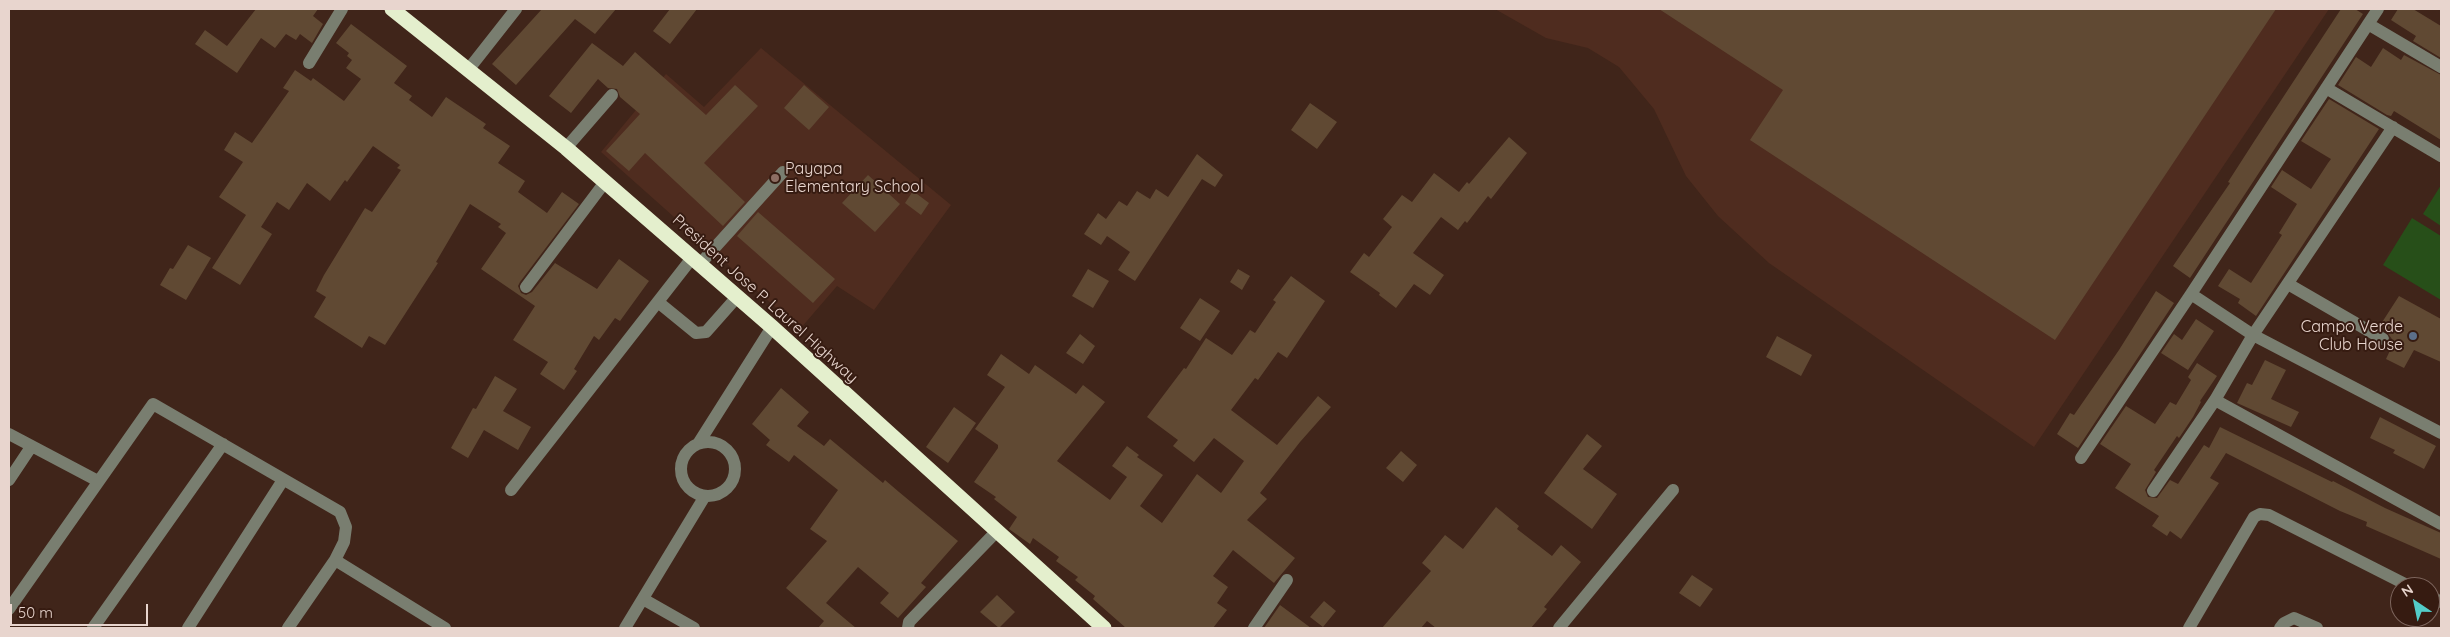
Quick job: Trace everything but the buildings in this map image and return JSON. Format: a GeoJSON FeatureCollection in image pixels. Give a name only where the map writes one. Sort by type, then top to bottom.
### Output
{"type":"FeatureCollection","features":[{"type":"Feature","properties":{"kind":"highway","name":"President Jose P. Laurel Highway"},"geometry":{"type":"LineString","coordinates":[[392,9],[566,148],[772,327],[1104,628]]}},
{"type":"Feature","properties":{"kind":"street"},"geometry":{"type":"LineString","coordinates":[[308,63],[342,9]]}},
{"type":"Feature","properties":{"kind":"street"},"geometry":{"type":"LineString","coordinates":[[468,70],[516,9]]}},
{"type":"Feature","properties":{"kind":"street"},"geometry":{"type":"LineString","coordinates":[[2081,458],[2378,9]]}},
{"type":"Feature","properties":{"kind":"street"},"geometry":{"type":"LineString","coordinates":[[2368,24],[2441,67]]}},
{"type":"Feature","properties":{"kind":"street"},"geometry":{"type":"LineString","coordinates":[[2326,88],[2441,156]]}},
{"type":"Feature","properties":{"kind":"street"},"geometry":{"type":"LineString","coordinates":[[566,148],[612,95]]}},
{"type":"Feature","properties":{"kind":"street"},"geometry":{"type":"LineString","coordinates":[[2153,491],[2216,400],[2253,335],[2392,127]]}},
{"type":"Feature","properties":{"kind":"street"},"geometry":{"type":"LineString","coordinates":[[511,490],[658,302],[784,172]]}},
{"type":"Feature","properties":{"kind":"street"},"geometry":{"type":"LineString","coordinates":[[526,287],[605,182]]}},
{"type":"Feature","properties":{"kind":"street"},"geometry":{"type":"LineString","coordinates":[[2288,284],[2384,339]]}},
{"type":"Feature","properties":{"kind":"street"},"geometry":{"type":"LineString","coordinates":[[2191,294],[2253,335],[2441,433]]}},
{"type":"Feature","properties":{"kind":"street"},"geometry":{"type":"LineString","coordinates":[[658,302],[696,334],[706,332],[737,297]]}},
{"type":"Feature","properties":{"kind":"street"},"geometry":{"type":"LineString","coordinates":[[698,444],[717,443],[732,455],[736,473],[727,489],[719,494],[705,496],[687,487],[681,471],[685,455],[698,444],[772,327]]}},
{"type":"Feature","properties":{"kind":"street"},"geometry":{"type":"LineString","coordinates":[[2216,400],[2441,524]]}},
{"type":"Feature","properties":{"kind":"street"},"geometry":{"type":"LineString","coordinates":[[9,609],[153,404],[340,512],[346,527],[345,536],[334,560],[288,628]]}},
{"type":"Feature","properties":{"kind":"street"},"geometry":{"type":"LineString","coordinates":[[9,434],[98,481]]}},
{"type":"Feature","properties":{"kind":"street"},"geometry":{"type":"LineString","coordinates":[[93,628],[223,444]]}},
{"type":"Feature","properties":{"kind":"street"},"geometry":{"type":"LineString","coordinates":[[9,480],[31,447]]}},
{"type":"Feature","properties":{"kind":"street"},"geometry":{"type":"LineString","coordinates":[[188,628],[283,480]]}},
{"type":"Feature","properties":{"kind":"street"},"geometry":{"type":"LineString","coordinates":[[1559,628],[1673,490]]}},
{"type":"Feature","properties":{"kind":"street"},"geometry":{"type":"LineString","coordinates":[[625,628],[705,496]]}},
{"type":"Feature","properties":{"kind":"street"},"geometry":{"type":"LineString","coordinates":[[2189,628],[2254,517],[2260,514],[2269,515],[2391,577]]}},
{"type":"Feature","properties":{"kind":"street"},"geometry":{"type":"LineString","coordinates":[[907,626],[996,532]]}},
{"type":"Feature","properties":{"kind":"street"},"geometry":{"type":"LineString","coordinates":[[334,560],[446,628]]}},
{"type":"Feature","properties":{"kind":"street"},"geometry":{"type":"LineString","coordinates":[[1254,628],[1287,580]]}},
{"type":"Feature","properties":{"kind":"street"},"geometry":{"type":"LineString","coordinates":[[643,599],[694,628]]}},
{"type":"Feature","properties":{"kind":"street"},"geometry":{"type":"LineString","coordinates":[[2280,628],[2284,623],[2294,618],[2317,628]]}},
{"type":"Feature","properties":{"kind":"shaded area"},"geometry":{"type":"Polygon","coordinates":[[[1495,9],[2329,9],[2034,447],[1769,263],[1718,216],[1686,176],[1654,109],[1619,67],[1588,48],[1546,38],[1495,9]]]}},
{"type":"Feature","properties":{"kind":"shaded area","name":"Payapa Elementary School"},"geometry":{"type":"Polygon","coordinates":[[[761,48],[951,205],[874,310],[837,286],[800,329],[601,152],[666,74],[704,107],[761,48]]]}},
{"type":"Feature","properties":{"kind":"green space"},"geometry":{"type":"Polygon","coordinates":[[[2441,185],[2441,226],[2423,214],[2441,185]]]}},
{"type":"Feature","properties":{"kind":"green space"},"geometry":{"type":"Polygon","coordinates":[[[2412,218],[2441,236],[2441,300],[2383,265],[2412,218]]]}},
{"type":"Feature","properties":{"kind":"place","name":"Payapa Elementary School"},"geometry":{"type":"Point","coordinates":[775,178]}},
{"type":"Feature","properties":{"kind":"place","name":"Campo Verde Club House"},"geometry":{"type":"Point","coordinates":[2413,336]}}]}
